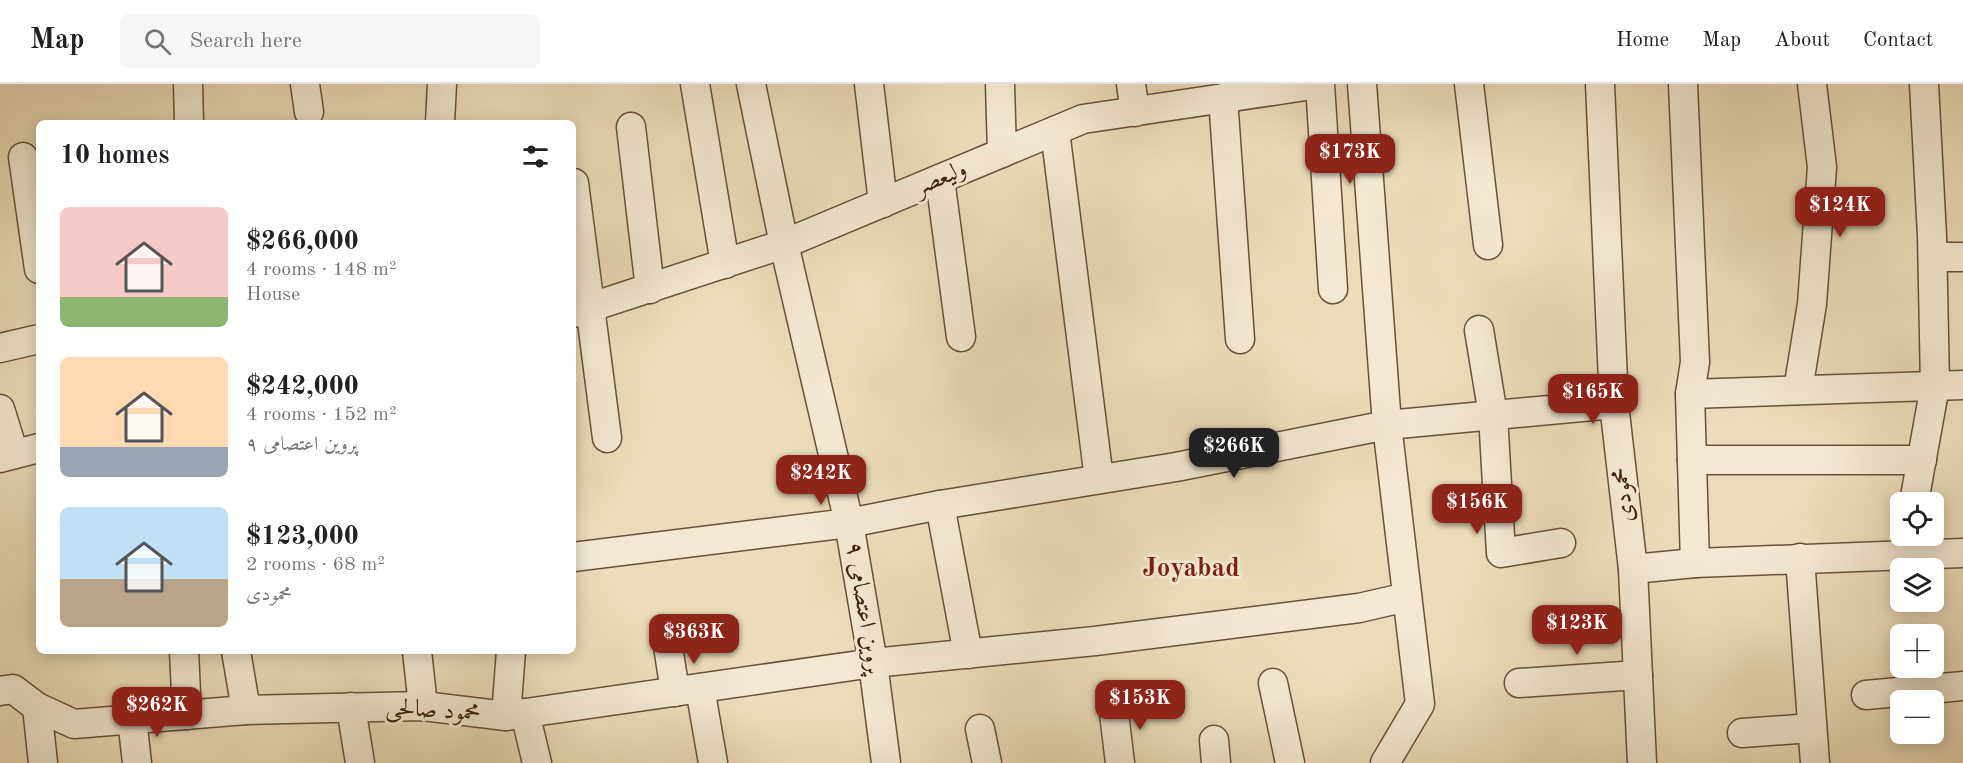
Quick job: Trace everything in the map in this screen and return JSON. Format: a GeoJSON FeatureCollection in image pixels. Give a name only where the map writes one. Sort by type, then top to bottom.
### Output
{"type":"FeatureCollection","features":[{"type":"Feature","properties":{"kind":"street"},"geometry":{"type":"LineString","coordinates":[[188,84],[189,120]]}},
{"type":"Feature","properties":{"kind":"street"},"geometry":{"type":"LineString","coordinates":[[440,120],[442,84]]}},
{"type":"Feature","properties":{"kind":"street"},"geometry":{"type":"LineString","coordinates":[[695,84],[725,264]]}},
{"type":"Feature","properties":{"kind":"street","name":"پروین اعتصامی ۹"},"geometry":{"type":"LineString","coordinates":[[751,84],[784,244],[849,523],[873,663],[886,763]]}},
{"type":"Feature","properties":{"kind":"street"},"geometry":{"type":"LineString","coordinates":[[869,84],[883,203]]}},
{"type":"Feature","properties":{"kind":"street"},"geometry":{"type":"LineString","coordinates":[[1000,84],[1002,153]]}},
{"type":"Feature","properties":{"kind":"street"},"geometry":{"type":"LineString","coordinates":[[1320,84],[1333,289]]}},
{"type":"Feature","properties":{"kind":"street","name":"ولیعصر"},"geometry":{"type":"LineString","coordinates":[[583,311],[784,244],[1133,98],[1223,98],[1258,88],[1320,84]]}},
{"type":"Feature","properties":{"kind":"street"},"geometry":{"type":"LineString","coordinates":[[1362,84],[1387,425],[1420,704],[1385,763]]}},
{"type":"Feature","properties":{"kind":"street"},"geometry":{"type":"LineString","coordinates":[[1469,84],[1488,245]]}},
{"type":"Feature","properties":{"kind":"street","name":"محمودی"},"geometry":{"type":"LineString","coordinates":[[1600,84],[1614,404],[1633,569],[1642,763]]}},
{"type":"Feature","properties":{"kind":"street"},"geometry":{"type":"LineString","coordinates":[[1683,84],[1695,362],[1690,394],[1695,563]]}},
{"type":"Feature","properties":{"kind":"street"},"geometry":{"type":"LineString","coordinates":[[1797,390],[1812,304],[1822,167],[1812,84]]}},
{"type":"Feature","properties":{"kind":"street"},"geometry":{"type":"LineString","coordinates":[[1916,492],[1922,460],[1949,385],[1933,258],[1924,84]]}},
{"type":"Feature","properties":{"kind":"street"},"geometry":{"type":"LineString","coordinates":[[1223,98],[1240,339]]}},
{"type":"Feature","properties":{"kind":"street"},"geometry":{"type":"LineString","coordinates":[[631,127],[651,289]]}},
{"type":"Feature","properties":{"kind":"street"},"geometry":{"type":"LineString","coordinates":[[1055,131],[1099,479]]}},
{"type":"Feature","properties":{"kind":"street"},"geometry":{"type":"LineString","coordinates":[[23,157],[36,248]]}},
{"type":"Feature","properties":{"kind":"street"},"geometry":{"type":"LineString","coordinates":[[940,179],[961,337]]}},
{"type":"Feature","properties":{"kind":"street"},"geometry":{"type":"LineString","coordinates":[[576,211],[583,311],[607,438]]}},
{"type":"Feature","properties":{"kind":"street"},"geometry":{"type":"LineString","coordinates":[[1933,258],[1963,258]]}},
{"type":"Feature","properties":{"kind":"street"},"geometry":{"type":"LineString","coordinates":[[1479,330],[1493,415],[1501,553],[1561,543]]}},
{"type":"Feature","properties":{"kind":"street"},"geometry":{"type":"LineString","coordinates":[[0,348],[36,340]]}},
{"type":"Feature","properties":{"kind":"street"},"geometry":{"type":"LineString","coordinates":[[1690,394],[1949,385]]}},
{"type":"Feature","properties":{"kind":"street"},"geometry":{"type":"LineString","coordinates":[[576,556],[849,523],[940,505],[1176,467],[1387,425],[1614,404]]}},
{"type":"Feature","properties":{"kind":"street"},"geometry":{"type":"LineString","coordinates":[[0,409],[18,453]]}},
{"type":"Feature","properties":{"kind":"street"},"geometry":{"type":"LineString","coordinates":[[1692,460],[1922,460]]}},
{"type":"Feature","properties":{"kind":"street"},"geometry":{"type":"LineString","coordinates":[[940,505],[968,654]]}},
{"type":"Feature","properties":{"kind":"street"},"geometry":{"type":"LineString","coordinates":[[1633,569],[1695,563],[1800,558],[1905,546]]}},
{"type":"Feature","properties":{"kind":"street"},"geometry":{"type":"LineString","coordinates":[[1920,546],[1963,553]]}},
{"type":"Feature","properties":{"kind":"street"},"geometry":{"type":"LineString","coordinates":[[1800,558],[1815,763]]}},
{"type":"Feature","properties":{"kind":"street","name":"محمود صالحی"},"geometry":{"type":"LineString","coordinates":[[0,691],[13,689],[37,707],[74,724],[246,710],[351,707],[423,706],[516,715],[873,663],[1359,608],[1407,597]]}},
{"type":"Feature","properties":{"kind":"street"},"geometry":{"type":"LineString","coordinates":[[668,646],[687,690],[712,763]]}},
{"type":"Feature","properties":{"kind":"street"},"geometry":{"type":"LineString","coordinates":[[184,654],[187,715]]}},
{"type":"Feature","properties":{"kind":"street"},"geometry":{"type":"LineString","coordinates":[[237,654],[246,710]]}},
{"type":"Feature","properties":{"kind":"street"},"geometry":{"type":"LineString","coordinates":[[417,654],[423,706]]}},
{"type":"Feature","properties":{"kind":"street"},"geometry":{"type":"LineString","coordinates":[[511,654],[516,715],[537,763]]}},
{"type":"Feature","properties":{"kind":"street"},"geometry":{"type":"LineString","coordinates":[[1519,682],[1638,675]]}},
{"type":"Feature","properties":{"kind":"street"},"geometry":{"type":"LineString","coordinates":[[1273,682],[1290,763]]}},
{"type":"Feature","properties":{"kind":"street"},"geometry":{"type":"LineString","coordinates":[[1866,694],[1963,686]]}},
{"type":"Feature","properties":{"kind":"street"},"geometry":{"type":"LineString","coordinates":[[1113,705],[1120,763]]}},
{"type":"Feature","properties":{"kind":"street"},"geometry":{"type":"LineString","coordinates":[[37,707],[43,763]]}},
{"type":"Feature","properties":{"kind":"street"},"geometry":{"type":"LineString","coordinates":[[351,707],[360,763]]}},
{"type":"Feature","properties":{"kind":"street"},"geometry":{"type":"LineString","coordinates":[[132,719],[137,763]]}},
{"type":"Feature","properties":{"kind":"street"},"geometry":{"type":"LineString","coordinates":[[1742,733],[1812,728]]}},
{"type":"Feature","properties":{"kind":"street"},"geometry":{"type":"LineString","coordinates":[[980,729],[987,763]]}},
{"type":"Feature","properties":{"kind":"district","name":"Joyabad"},"geometry":{"type":"Point","coordinates":[1191,568]}}]}
